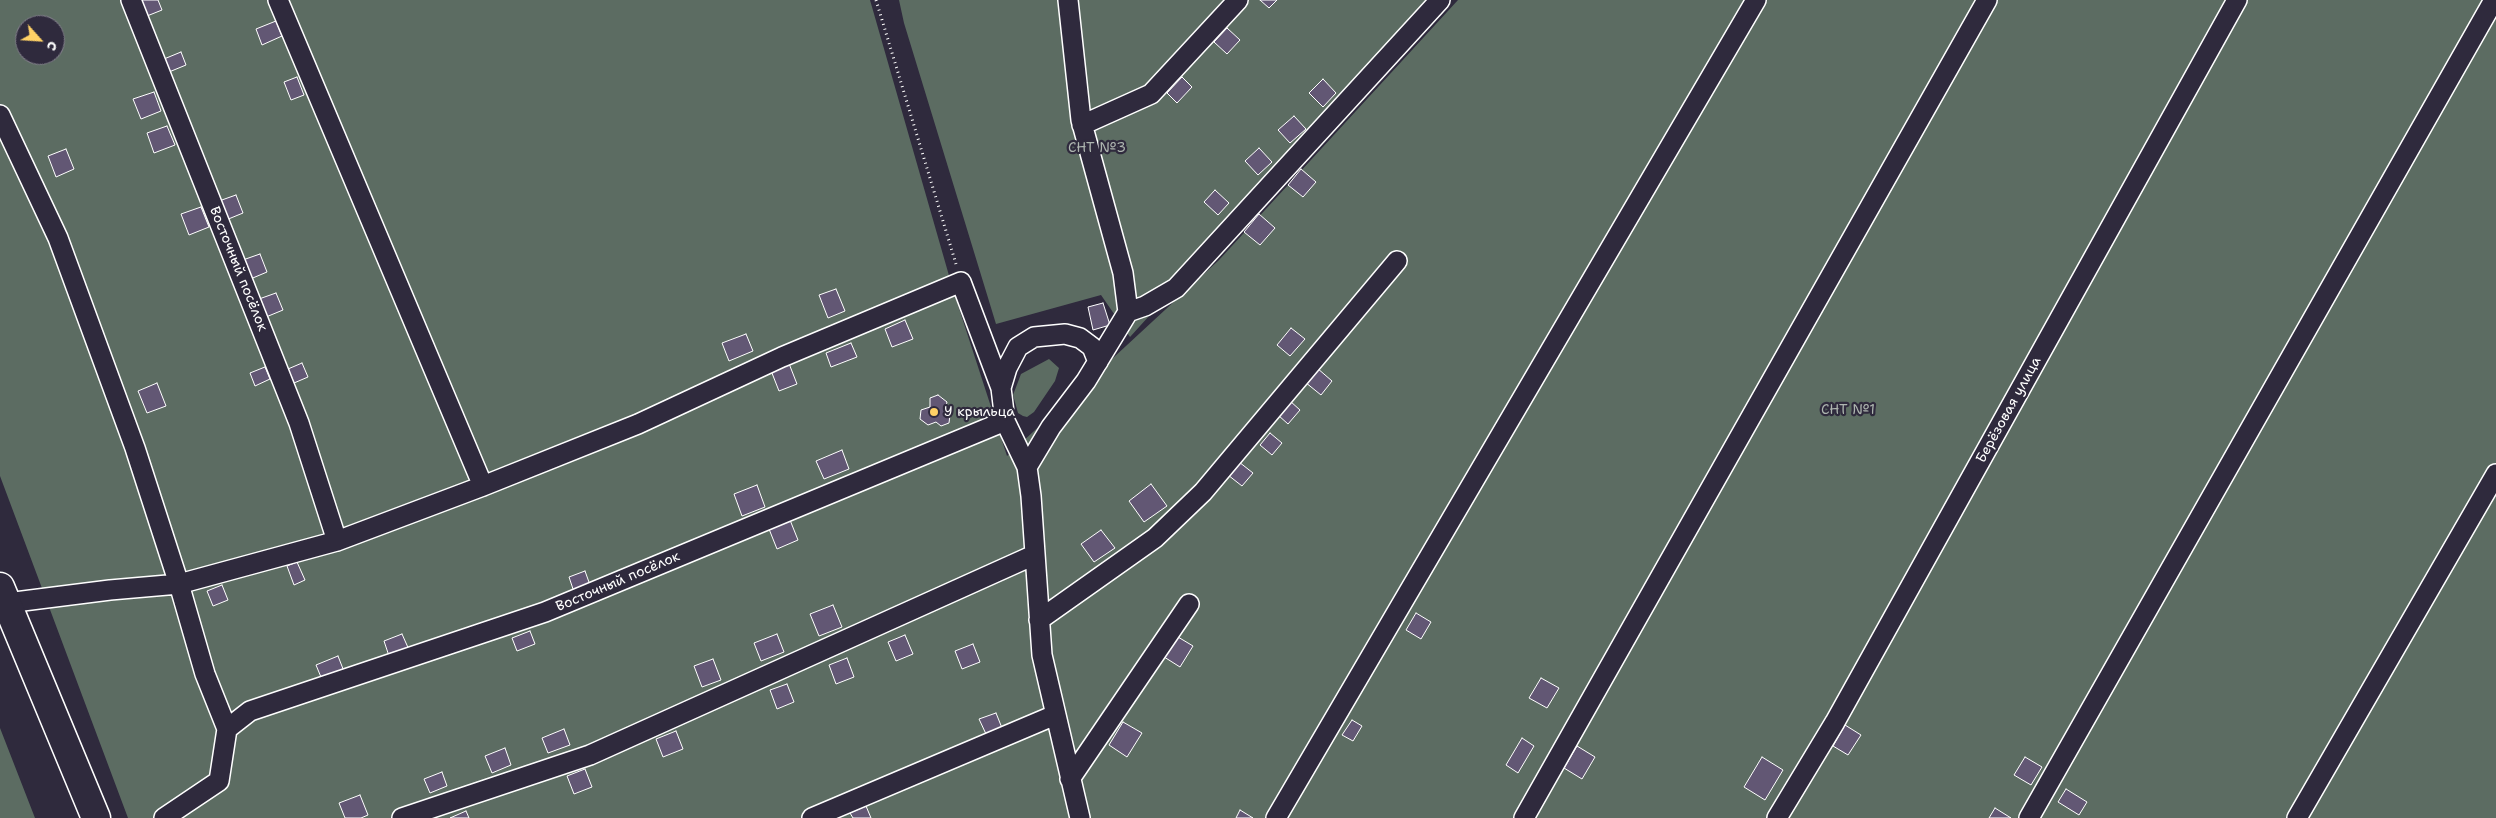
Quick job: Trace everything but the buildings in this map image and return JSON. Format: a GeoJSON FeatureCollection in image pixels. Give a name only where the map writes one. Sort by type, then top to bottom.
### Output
{"type":"FeatureCollection","features":[{"type":"Feature","properties":{"kind":"main road"},"geometry":{"type":"LineString","coordinates":[[3,595],[96,818]]}},
{"type":"Feature","properties":{"kind":"street","name":"Восточный посёлок"},"geometry":{"type":"LineString","coordinates":[[131,0],[299,423],[337,541]]}},
{"type":"Feature","properties":{"kind":"street"},"geometry":{"type":"LineString","coordinates":[[278,0],[484,486]]}},
{"type":"Feature","properties":{"kind":"street"},"geometry":{"type":"LineString","coordinates":[[1027,467],[1051,427],[1098,362],[1128,312],[1123,273],[1082,125],[1068,0]]}},
{"type":"Feature","properties":{"kind":"street"},"geometry":{"type":"LineString","coordinates":[[1082,125],[1151,94],[1238,0]]}},
{"type":"Feature","properties":{"kind":"street"},"geometry":{"type":"LineString","coordinates":[[1128,312],[1145,306],[1176,288],[1440,0]]}},
{"type":"Feature","properties":{"kind":"street"},"geometry":{"type":"LineString","coordinates":[[1276,818],[1756,0]]}},
{"type":"Feature","properties":{"kind":"street"},"geometry":{"type":"LineString","coordinates":[[1524,818],[1987,0]]}},
{"type":"Feature","properties":{"kind":"street","name":"Берёзовая улица"},"geometry":{"type":"LineString","coordinates":[[1777,818],[1834,722],[2237,0]]}},
{"type":"Feature","properties":{"kind":"street"},"geometry":{"type":"LineString","coordinates":[[2030,818],[2494,0]]}},
{"type":"Feature","properties":{"kind":"street"},"geometry":{"type":"LineString","coordinates":[[0,115],[58,238],[135,448],[179,584],[205,674],[227,729],[219,781],[164,818]]}},
{"type":"Feature","properties":{"kind":"street"},"geometry":{"type":"LineString","coordinates":[[1039,620],[1155,538],[1203,492],[1396,261]]}},
{"type":"Feature","properties":{"kind":"street"},"geometry":{"type":"LineString","coordinates":[[3,595],[110,590],[179,584],[337,541],[484,486],[638,424],[782,357],[961,282],[1001,388],[1005,421],[1027,467],[1031,496],[1042,655],[1080,818]]}},
{"type":"Feature","properties":{"kind":"street"},"geometry":{"type":"LineString","coordinates":[[1001,388],[1007,368],[1018,347],[1034,337],[1065,334],[1080,338],[1092,347],[1098,362]]}},
{"type":"Feature","properties":{"kind":"street","name":"Восточный посёлок"},"geometry":{"type":"LineString","coordinates":[[227,729],[250,711],[545,612],[1005,421]]}},
{"type":"Feature","properties":{"kind":"street"},"geometry":{"type":"LineString","coordinates":[[2297,818],[2496,474]]}},
{"type":"Feature","properties":{"kind":"street"},"geometry":{"type":"LineString","coordinates":[[402,818],[590,755],[1034,554]]}},
{"type":"Feature","properties":{"kind":"street"},"geometry":{"type":"LineString","coordinates":[[1070,779],[1189,604]]}},
{"type":"Feature","properties":{"kind":"street"},"geometry":{"type":"LineString","coordinates":[[812,818],[1056,715]]}},
{"type":"Feature","properties":{"kind":"path"},"geometry":{"type":"LineString","coordinates":[[876,0],[961,282]]}},
{"type":"Feature","properties":{"kind":"green space","name":"СНТ №1"},"geometry":{"type":"Polygon","coordinates":[[[0,0],[870,0],[954,293],[1007,456],[1219,260],[1458,0],[2496,0],[2496,818],[128,818],[0,476],[0,0]]]}},
{"type":"Feature","properties":{"kind":"green space","name":"СНТ №3"},"geometry":{"type":"Polygon","coordinates":[[[899,0],[1436,0],[1130,337],[1101,295],[996,324],[904,23],[899,0]]]}},
{"type":"Feature","properties":{"kind":"green space"},"geometry":{"type":"Polygon","coordinates":[[[1049,359],[1059,368],[1055,381],[1034,412],[1027,417],[1023,416],[1018,413],[1013,395],[1021,374],[1049,359]]]}},
{"type":"Feature","properties":{"kind":"green space"},"geometry":{"type":"Polygon","coordinates":[[[0,728],[35,818],[0,818],[0,728]]]}},
{"type":"Feature","properties":{"kind":"place","name":"У крыльца"},"geometry":{"type":"Point","coordinates":[934,412]}}]}
